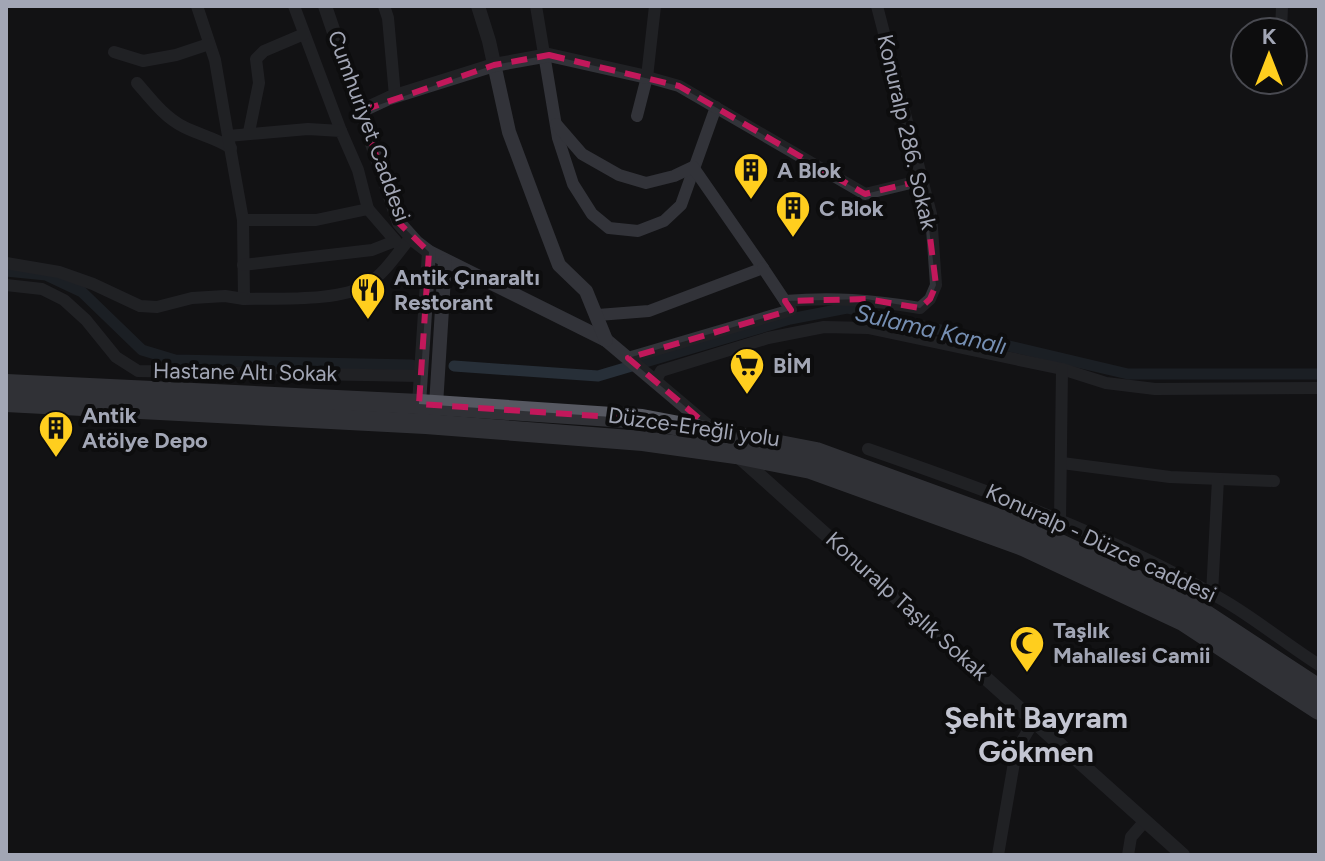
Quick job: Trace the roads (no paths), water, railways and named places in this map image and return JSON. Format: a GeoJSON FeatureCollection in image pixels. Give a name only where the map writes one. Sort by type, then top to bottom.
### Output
{"type":"FeatureCollection","features":[{"type":"Feature","properties":{"kind":"highway","name":"Düzce-Ereğli yolu"},"geometry":{"type":"LineString","coordinates":[[6,384],[642,419],[816,452],[1030,530],[1191,605],[1319,689]]}},
{"type":"Feature","properties":{"kind":"highway","name":"Düzce-Ereğli yolu"},"geometry":{"type":"LineString","coordinates":[[6,402],[426,424],[643,441],[736,454],[811,469],[1023,546],[1183,621],[1319,710]]}},
{"type":"Feature","properties":{"kind":"street"},"geometry":{"type":"LineString","coordinates":[[197,6],[209,44],[243,220],[244,299]]}},
{"type":"Feature","properties":{"kind":"street"},"geometry":{"type":"LineString","coordinates":[[294,6],[358,170],[368,209],[403,242]]}},
{"type":"Feature","properties":{"kind":"street","name":"Cumhuriyet Caddesi"},"geometry":{"type":"LineString","coordinates":[[325,6],[403,242],[606,340],[715,432]]}},
{"type":"Feature","properties":{"kind":"street"},"geometry":{"type":"LineString","coordinates":[[384,6],[388,18],[395,96]]}},
{"type":"Feature","properties":{"kind":"street"},"geometry":{"type":"LineString","coordinates":[[478,6],[509,132],[559,265],[586,291],[606,340]]}},
{"type":"Feature","properties":{"kind":"street"},"geometry":{"type":"LineString","coordinates":[[536,6],[556,124],[573,184],[592,214],[609,228],[638,231],[664,221],[681,205],[716,107]]}},
{"type":"Feature","properties":{"kind":"street"},"geometry":{"type":"LineString","coordinates":[[637,116],[647,77],[655,6]]}},
{"type":"Feature","properties":{"kind":"street","name":"Konuralp 286. Sokak"},"geometry":{"type":"LineString","coordinates":[[785,301],[866,299],[920,308],[930,299],[936,285],[931,214],[877,6]]}},
{"type":"Feature","properties":{"kind":"street"},"geometry":{"type":"LineString","coordinates":[[249,132],[259,83],[256,59],[264,51],[304,34]]}},
{"type":"Feature","properties":{"kind":"street"},"geometry":{"type":"LineString","coordinates":[[114,52],[143,61],[176,55],[209,44]]}},
{"type":"Feature","properties":{"kind":"street"},"geometry":{"type":"LineString","coordinates":[[361,111],[395,96],[494,65],[544,56],[679,86],[865,194],[923,180]]}},
{"type":"Feature","properties":{"kind":"street"},"geometry":{"type":"LineString","coordinates":[[137,83],[182,127],[230,142],[249,132],[341,131]]}},
{"type":"Feature","properties":{"kind":"street"},"geometry":{"type":"LineString","coordinates":[[556,124],[582,154],[619,175],[646,183],[693,167]]}},
{"type":"Feature","properties":{"kind":"street"},"geometry":{"type":"LineString","coordinates":[[628,358],[791,310],[693,167]]}},
{"type":"Feature","properties":{"kind":"street"},"geometry":{"type":"LineString","coordinates":[[243,220],[316,220],[368,209]]}},
{"type":"Feature","properties":{"kind":"street"},"geometry":{"type":"LineString","coordinates":[[243,265],[372,250],[403,242]]}},
{"type":"Feature","properties":{"kind":"street"},"geometry":{"type":"LineString","coordinates":[[6,263],[59,272],[140,306],[157,307],[192,298],[332,296],[367,285],[403,242]]}},
{"type":"Feature","properties":{"kind":"street"},"geometry":{"type":"LineString","coordinates":[[428,405],[421,376],[429,252]]}},
{"type":"Feature","properties":{"kind":"street"},"geometry":{"type":"LineString","coordinates":[[426,424],[445,261]]}},
{"type":"Feature","properties":{"kind":"street"},"geometry":{"type":"LineString","coordinates":[[598,315],[649,311],[763,268]]}},
{"type":"Feature","properties":{"kind":"street","name":"Hastane Altı Sokak"},"geometry":{"type":"LineString","coordinates":[[6,285],[42,289],[64,300],[86,320],[116,357],[138,371],[421,376]]}},
{"type":"Feature","properties":{"kind":"street"},"geometry":{"type":"LineString","coordinates":[[653,381],[661,371],[768,338],[824,327],[868,328],[1062,369],[1106,383],[1155,389],[1319,388]]}},
{"type":"Feature","properties":{"kind":"street"},"geometry":{"type":"LineString","coordinates":[[1060,521],[1062,369]]}},
{"type":"Feature","properties":{"kind":"street","name":"Konuralp - Düzce caddesi"},"geometry":{"type":"LineString","coordinates":[[868,449],[995,493],[1151,562],[1212,594],[1319,665]]}},
{"type":"Feature","properties":{"kind":"street","name":"Konuralp Taşlık Sokak"},"geometry":{"type":"LineString","coordinates":[[736,454],[1183,855]]}},
{"type":"Feature","properties":{"kind":"street"},"geometry":{"type":"LineString","coordinates":[[1062,463],[1170,477],[1274,481]]}},
{"type":"Feature","properties":{"kind":"street"},"geometry":{"type":"LineString","coordinates":[[1212,594],[1218,479]]}},
{"type":"Feature","properties":{"kind":"street"},"geometry":{"type":"LineString","coordinates":[[998,855],[1016,751],[1034,721]]}},
{"type":"Feature","properties":{"kind":"street"},"geometry":{"type":"LineString","coordinates":[[1128,855],[1131,837],[1145,821]]}},
{"type":"Feature","properties":{"kind":"waterway"},"geometry":{"type":"LineString","coordinates":[[6,271],[46,275],[82,292],[142,350],[175,360],[412,365]]}},
{"type":"Feature","properties":{"kind":"waterway","name":"Sulama Kanalı"},"geometry":{"type":"LineString","coordinates":[[454,366],[598,376],[790,319],[847,308],[1128,374],[1319,374]]}},
{"type":"Feature","properties":{"kind":"place","name":"A Blok"},"geometry":{"type":"Point","coordinates":[751,201]}},
{"type":"Feature","properties":{"kind":"place","name":"C Blok"},"geometry":{"type":"Point","coordinates":[793,239]}},
{"type":"Feature","properties":{"kind":"place","name":"Antik Çınaraltı Restorant"},"geometry":{"type":"Point","coordinates":[368,321]}},
{"type":"Feature","properties":{"kind":"place","name":"BİM"},"geometry":{"type":"Point","coordinates":[747,396]}},
{"type":"Feature","properties":{"kind":"place","name":"Antik Atölye Depo"},"geometry":{"type":"Point","coordinates":[56,459]}},
{"type":"Feature","properties":{"kind":"place","name":"Taşlık Mahallesi Camii"},"geometry":{"type":"Point","coordinates":[1027,674]}},
{"type":"Feature","properties":{"kind":"district","name":"Şehit Bayram Gökmen"},"geometry":{"type":"Point","coordinates":[1036,734]}}]}
